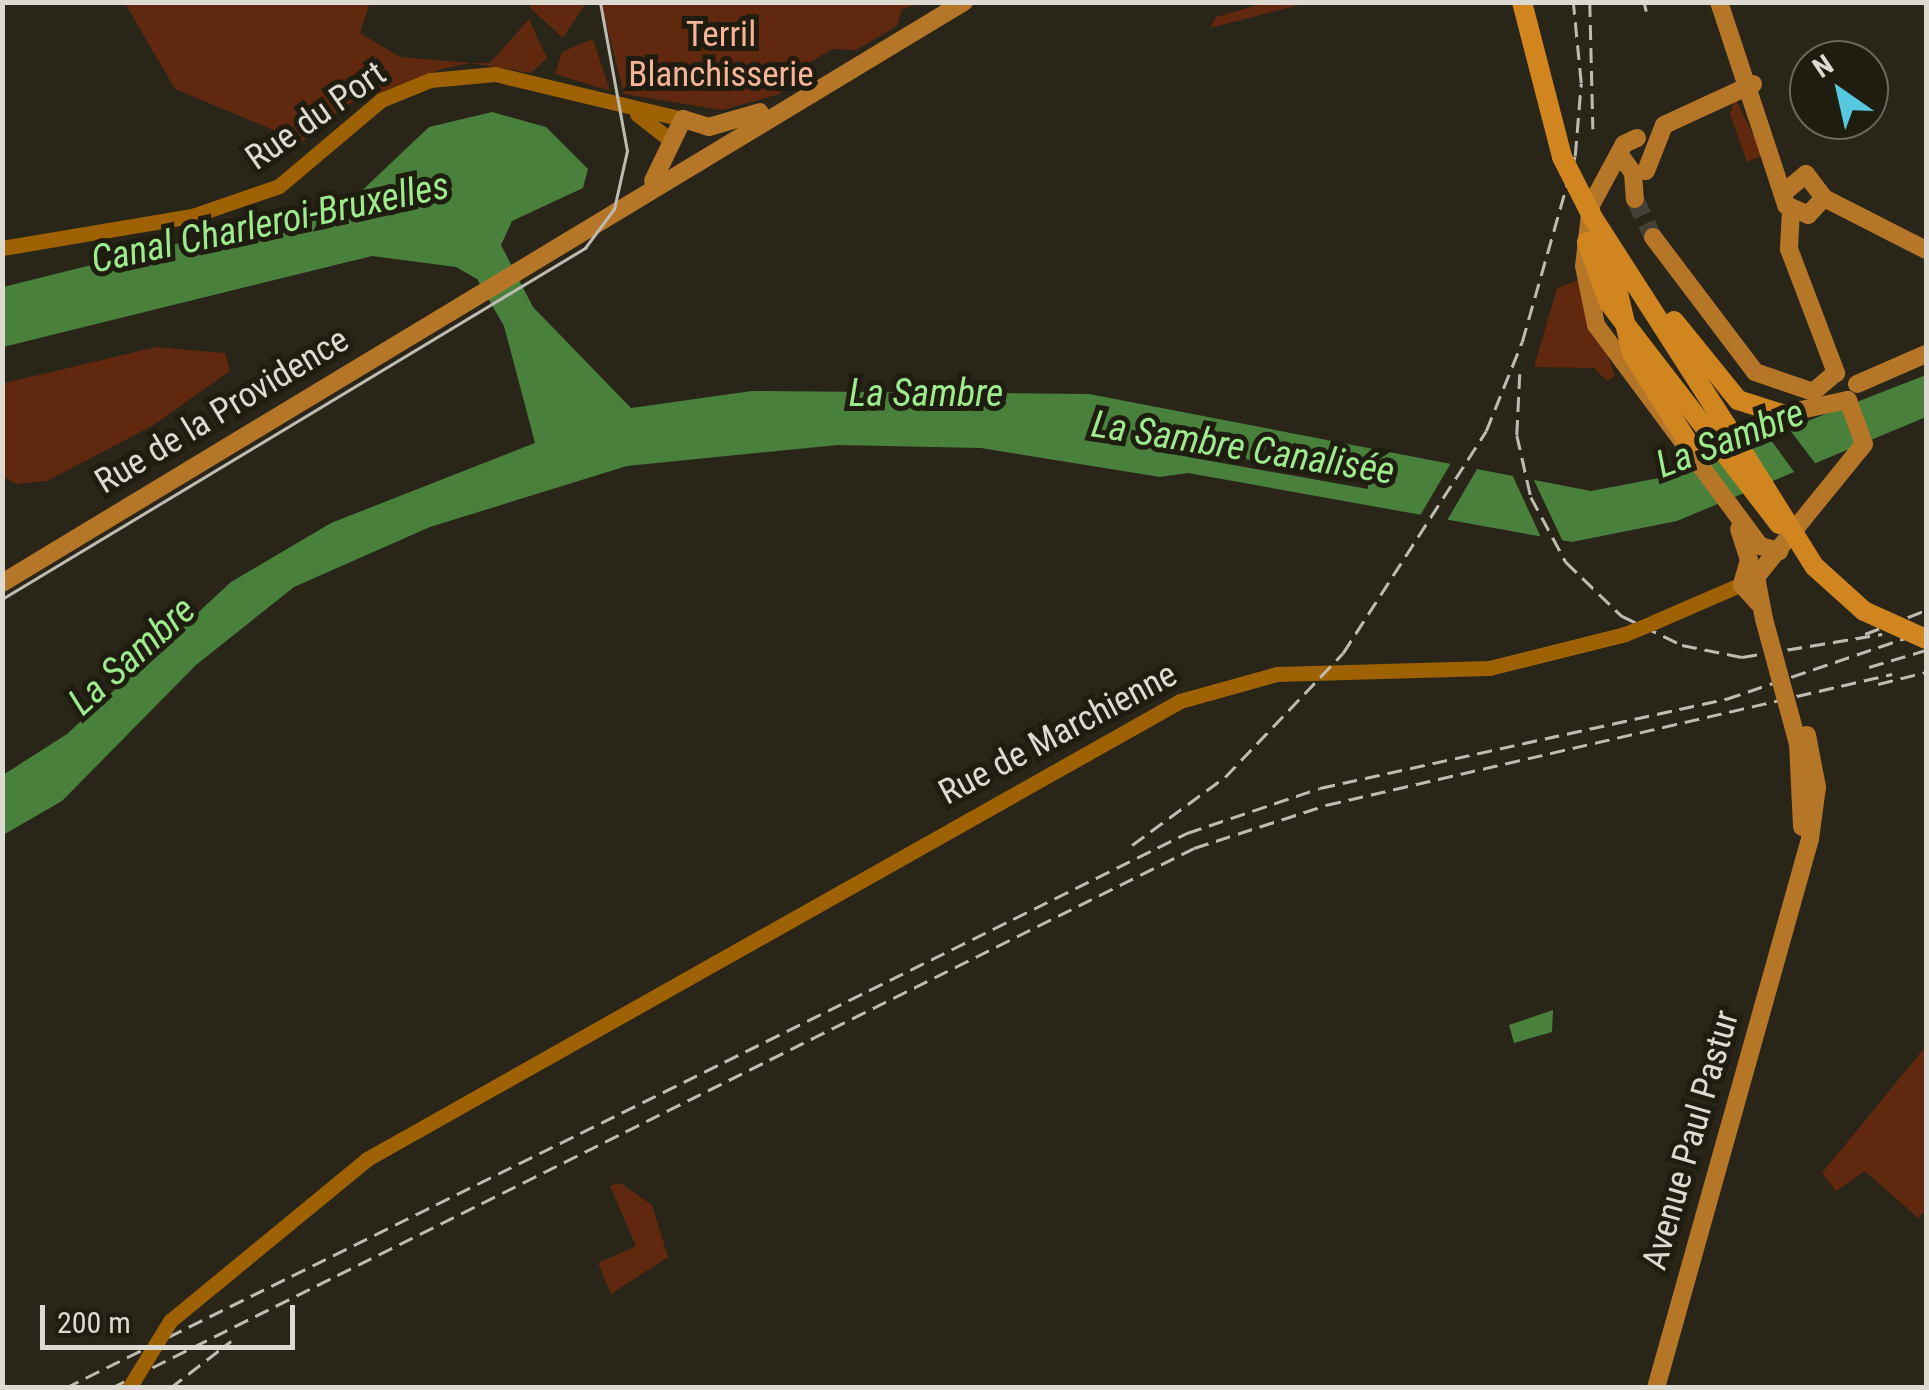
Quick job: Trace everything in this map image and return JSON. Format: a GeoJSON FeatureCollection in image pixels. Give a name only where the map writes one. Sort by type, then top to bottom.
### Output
{"type":"FeatureCollection","features":[{"type":"Feature","properties":{"kind":"highway"},"geometry":{"type":"LineString","coordinates":[[1521,3],[1562,157],[1596,240],[1632,352],[1689,444]]}},
{"type":"Feature","properties":{"kind":"highway"},"geometry":{"type":"LineString","coordinates":[[1596,240],[1620,254],[1738,400],[1782,414]]}},
{"type":"Feature","properties":{"kind":"highway"},"geometry":{"type":"LineString","coordinates":[[1596,240],[1602,290],[1788,547],[1846,597],[1926,640]]}},
{"type":"Feature","properties":{"kind":"highway"},"geometry":{"type":"LineString","coordinates":[[1620,254],[1788,547]]}},
{"type":"Feature","properties":{"kind":"main road"},"geometry":{"type":"LineString","coordinates":[[624,209],[658,177],[670,143],[684,120],[709,127],[806,90],[950,2]]}},
{"type":"Feature","properties":{"kind":"main road"},"geometry":{"type":"LineString","coordinates":[[624,209],[699,158],[964,2]]}},
{"type":"Feature","properties":{"kind":"main road"},"geometry":{"type":"LineString","coordinates":[[1719,2],[1783,166],[1816,178],[1824,198],[1926,250]]}},
{"type":"Feature","properties":{"kind":"main road","name":"Rue du Port"},"geometry":{"type":"LineString","coordinates":[[2,248],[192,216],[266,191],[381,100],[430,80],[495,74],[543,82],[684,120]]}},
{"type":"Feature","properties":{"kind":"main road"},"geometry":{"type":"LineString","coordinates":[[1749,86],[1787,202],[1788,249],[1862,448],[1788,547],[1749,581]]}},
{"type":"Feature","properties":{"kind":"main road","name":"Avenue Paul Pastur"},"geometry":{"type":"LineString","coordinates":[[1656,1388],[1789,910],[1803,820],[1806,762],[1749,581],[1741,524],[1689,444],[1610,354],[1590,304],[1597,188],[1620,155],[1664,125],[1749,86]]}},
{"type":"Feature","properties":{"kind":"main road","name":"Rue du Port"},"geometry":{"type":"LineString","coordinates":[[606,102],[670,143]]}},
{"type":"Feature","properties":{"kind":"main road"},"geometry":{"type":"LineString","coordinates":[[699,158],[709,127]]}},
{"type":"Feature","properties":{"kind":"main road"},"geometry":{"type":"LineString","coordinates":[[1635,198],[1645,141]]}},
{"type":"Feature","properties":{"kind":"main road"},"geometry":{"type":"LineString","coordinates":[[670,143],[699,158]]}},
{"type":"Feature","properties":{"kind":"main road"},"geometry":{"type":"LineString","coordinates":[[1620,155],[1638,172]]}},
{"type":"Feature","properties":{"kind":"main road"},"geometry":{"type":"LineString","coordinates":[[1787,202],[1799,174]]}},
{"type":"Feature","properties":{"kind":"main road"},"geometry":{"type":"LineString","coordinates":[[1787,202],[1812,213],[1824,198]]}},
{"type":"Feature","properties":{"kind":"main road","name":"Rue de la Providence"},"geometry":{"type":"LineString","coordinates":[[2,583],[624,209]]}},
{"type":"Feature","properties":{"kind":"main road"},"geometry":{"type":"LineString","coordinates":[[1653,237],[1756,372],[1800,391],[1842,390]]}},
{"type":"Feature","properties":{"kind":"main road"},"geometry":{"type":"LineString","coordinates":[[1782,414],[1803,409],[1926,354]]}},
{"type":"Feature","properties":{"kind":"main road"},"geometry":{"type":"LineString","coordinates":[[1741,524],[1764,549],[1788,547]]}},
{"type":"Feature","properties":{"kind":"main road","name":"Rue de Marchienne"},"geometry":{"type":"LineString","coordinates":[[128,1388],[170,1322],[331,1182],[1204,692],[1277,674],[1489,668],[1625,634],[1749,581]]}},
{"type":"Feature","properties":{"kind":"green space","name":"Terril Blanchisserie"},"geometry":{"type":"Polygon","coordinates":[[[601,2],[924,3],[902,9],[897,26],[856,50],[832,49],[790,74],[780,94],[722,110],[624,94],[601,2]]]}},
{"type":"Feature","properties":{"kind":"green space"},"geometry":{"type":"Polygon","coordinates":[[[1268,2],[1307,3],[1210,28],[1216,17],[1268,2]]]}},
{"type":"Feature","properties":{"kind":"green space"},"geometry":{"type":"Polygon","coordinates":[[[125,3],[370,3],[360,33],[400,57],[471,63],[442,69],[346,105],[302,142],[175,89],[125,3]]]}},
{"type":"Feature","properties":{"kind":"green space"},"geometry":{"type":"Polygon","coordinates":[[[531,3],[586,3],[563,38],[530,8],[531,3]]]}},
{"type":"Feature","properties":{"kind":"green space"},"geometry":{"type":"Polygon","coordinates":[[[529,19],[547,58],[531,73],[471,63],[490,63],[529,19]]]}},
{"type":"Feature","properties":{"kind":"green space"},"geometry":{"type":"Polygon","coordinates":[[[593,39],[610,91],[555,74],[562,52],[593,39]]]}},
{"type":"Feature","properties":{"kind":"green space"},"geometry":{"type":"Polygon","coordinates":[[[1735,98],[1763,155],[1747,162],[1730,114],[1735,98]]]}},
{"type":"Feature","properties":{"kind":"green space"},"geometry":{"type":"Polygon","coordinates":[[[1579,280],[1615,376],[1607,381],[1594,368],[1534,367],[1557,288],[1579,280]]]}},
{"type":"Feature","properties":{"kind":"green space"},"geometry":{"type":"Polygon","coordinates":[[[156,347],[225,353],[230,371],[152,426],[47,481],[16,484],[3,475],[5,383],[156,347]]]}},
{"type":"Feature","properties":{"kind":"green space"},"geometry":{"type":"Polygon","coordinates":[[[1926,1046],[1926,1210],[1918,1218],[1865,1171],[1836,1191],[1822,1173],[1926,1046]]]}},
{"type":"Feature","properties":{"kind":"green space"},"geometry":{"type":"Polygon","coordinates":[[[620,1183],[652,1205],[668,1257],[611,1294],[598,1263],[636,1246],[610,1186],[620,1183]]]}},
{"type":"Feature","properties":{"kind":"water"},"geometry":{"type":"Polygon","coordinates":[[[492,112],[546,127],[588,169],[583,188],[512,221],[501,245],[533,307],[631,408],[752,391],[1089,394],[1591,491],[1664,477],[1926,375],[1926,417],[1677,521],[1572,542],[1188,473],[1160,477],[981,448],[838,445],[627,466],[430,527],[294,587],[196,665],[62,801],[3,835],[3,775],[67,734],[231,582],[331,523],[535,443],[504,326],[477,279],[456,267],[372,256],[3,347],[3,287],[352,200],[429,127],[492,112]],[[1190,449],[1188,457],[1368,489],[1368,481],[1190,449]]]}},
{"type":"Feature","properties":{"kind":"water"},"geometry":{"type":"Polygon","coordinates":[[[1553,1010],[1552,1032],[1514,1043],[1509,1025],[1553,1010]]]}},
{"type":"Feature","properties":{"kind":"pier"},"geometry":{"type":"Polygon","coordinates":[[[1783,421],[1818,467],[1797,476],[1763,429],[1783,421]]]}},
{"type":"Feature","properties":{"kind":"pier"},"geometry":{"type":"Polygon","coordinates":[[[1454,458],[1480,464],[1442,529],[1415,524],[1454,458]]]}},
{"type":"Feature","properties":{"kind":"pier"},"geometry":{"type":"Polygon","coordinates":[[[1510,470],[1531,474],[1565,546],[1545,546],[1510,470]]]}},
{"type":"Feature","properties":{"kind":"tunnel"},"geometry":{"type":"LineString","coordinates":[[1635,199],[1653,237]]}},
{"type":"Feature","properties":{"kind":"tram line"},"geometry":{"type":"LineString","coordinates":[[2,599],[585,248],[614,209],[627,151],[600,2]]}},
{"type":"Feature","properties":{"kind":"tram line"},"geometry":{"type":"LineString","coordinates":[[1644,2],[1646,10]]}},
{"type":"Feature","properties":{"kind":"railway"},"geometry":{"type":"LineString","coordinates":[[1132,845],[1225,777],[1343,653],[1486,431],[1522,342],[1575,156],[1581,83],[1573,2]]}},
{"type":"Feature","properties":{"kind":"railway"},"geometry":{"type":"LineString","coordinates":[[1590,2],[1593,129]]}},
{"type":"Feature","properties":{"kind":"railway"},"geometry":{"type":"LineString","coordinates":[[1520,374],[1517,435],[1531,497],[1566,562],[1622,616],[1682,645],[1742,657],[1882,634]]}},
{"type":"Feature","properties":{"kind":"railway"},"geometry":{"type":"LineString","coordinates":[[1865,634],[1926,610]]}},
{"type":"Feature","properties":{"kind":"railway"},"geometry":{"type":"LineString","coordinates":[[65,1388],[1187,833],[1320,788],[1726,699],[1926,631]]}},
{"type":"Feature","properties":{"kind":"railway"},"geometry":{"type":"LineString","coordinates":[[1869,667],[1926,650]]}},
{"type":"Feature","properties":{"kind":"railway"},"geometry":{"type":"LineString","coordinates":[[1878,684],[1926,672]]}},
{"type":"Feature","properties":{"kind":"railway"},"geometry":{"type":"LineString","coordinates":[[111,1388],[1194,848],[1326,805],[1892,674]]}},
{"type":"Feature","properties":{"kind":"railway"},"geometry":{"type":"LineString","coordinates":[[170,1388],[231,1341]]}},
{"type":"Feature","properties":{"kind":"water label","name":"Canal Charleroi-Bruxelles"},"geometry":{"type":"Point","coordinates":[270,223]}},
{"type":"Feature","properties":{"kind":"water label","name":"La Sambre"},"geometry":{"type":"Point","coordinates":[926,394]}},
{"type":"Feature","properties":{"kind":"water label","name":"La Sambre"},"geometry":{"type":"Point","coordinates":[1730,439]}},
{"type":"Feature","properties":{"kind":"water label","name":"La Sambre Canalisée"},"geometry":{"type":"Point","coordinates":[1243,448]}},
{"type":"Feature","properties":{"kind":"water label","name":"La Sambre"},"geometry":{"type":"Point","coordinates":[132,656]}}]}
